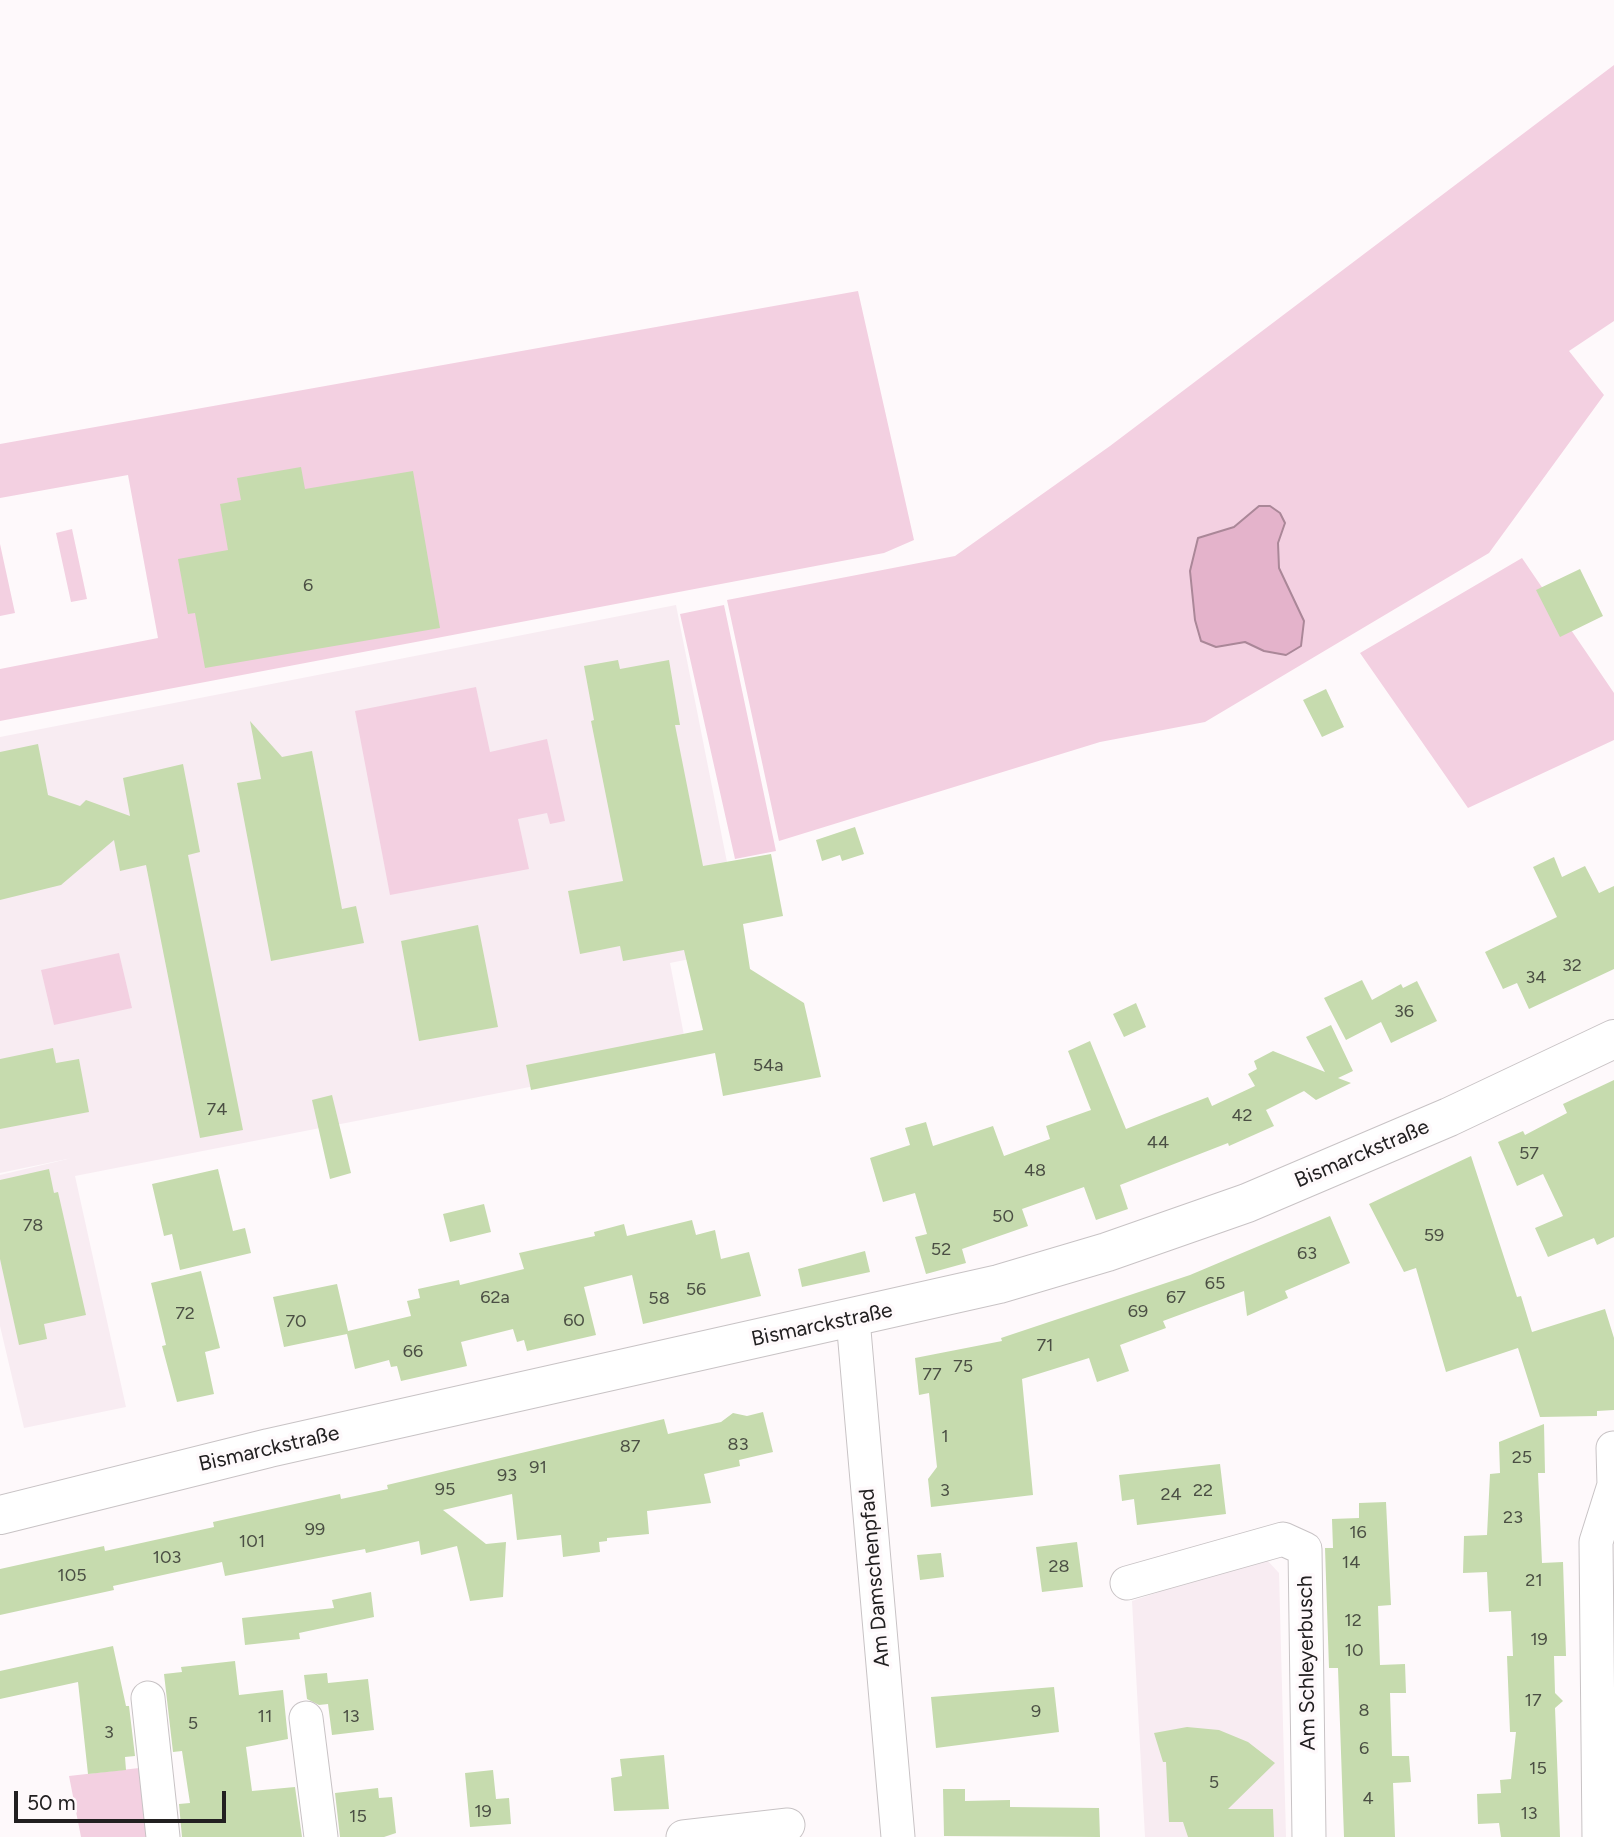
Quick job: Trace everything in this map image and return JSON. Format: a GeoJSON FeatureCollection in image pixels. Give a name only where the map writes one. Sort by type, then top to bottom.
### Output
{"type":"FeatureCollection","features":[{"type":"Feature","properties":{"kind":"street","name":"Bismarckstraße"},"geometry":{"type":"LineString","coordinates":[[0,1515],[269,1448],[853,1319],[1023,1277],[1107,1252],[1247,1203],[1449,1117],[1614,1040]]}},
{"type":"Feature","properties":{"kind":"street","name":"Am Damschenpfad"},"geometry":{"type":"LineString","coordinates":[[853,1319],[898,1837]]}},
{"type":"Feature","properties":{"kind":"street"},"geometry":{"type":"LineString","coordinates":[[1599,1837],[1596,1542],[1614,1485],[1614,1448]]}},
{"type":"Feature","properties":{"kind":"street","name":"Am Schleyerbusch"},"geometry":{"type":"LineString","coordinates":[[1127,1583],[1283,1538],[1305,1549],[1309,1837]]}},
{"type":"Feature","properties":{"kind":"street"},"geometry":{"type":"LineString","coordinates":[[148,1698],[163,1837]]}},
{"type":"Feature","properties":{"kind":"street"},"geometry":{"type":"LineString","coordinates":[[306,1718],[321,1837]]}},
{"type":"Feature","properties":{"kind":"street"},"geometry":{"type":"LineString","coordinates":[[682,1837],[724,1835],[788,1825]]}},
{"type":"Feature","properties":{"kind":"shaded area"},"geometry":{"type":"Polygon","coordinates":[[[1614,65],[1614,321],[1569,351],[1604,395],[1489,553],[1205,722],[1100,742],[779,841],[727,600],[955,556],[1110,446],[1614,65]]]}},
{"type":"Feature","properties":{"kind":"shaded area"},"geometry":{"type":"Polygon","coordinates":[[[858,291],[914,540],[884,553],[0,721],[0,669],[158,638],[128,475],[0,498],[0,444],[858,291]]]}},
{"type":"Feature","properties":{"kind":"shaded area"},"geometry":{"type":"Polygon","coordinates":[[[1259,506],[1270,506],[1280,513],[1285,523],[1278,543],[1279,568],[1304,621],[1301,646],[1286,655],[1264,651],[1245,642],[1216,647],[1201,641],[1195,620],[1190,571],[1198,538],[1234,527],[1259,506]]]}},
{"type":"Feature","properties":{"kind":"shaded area"},"geometry":{"type":"Polygon","coordinates":[[[72,529],[87,599],[71,602],[56,533],[72,529]]]}},
{"type":"Feature","properties":{"kind":"shaded area"},"geometry":{"type":"Polygon","coordinates":[[[0,544],[15,613],[0,616],[0,544]]]}},
{"type":"Feature","properties":{"kind":"shaded area"},"geometry":{"type":"Polygon","coordinates":[[[1522,558],[1614,693],[1614,740],[1468,808],[1360,653],[1522,558]]]}},
{"type":"Feature","properties":{"kind":"shaded area"},"geometry":{"type":"Polygon","coordinates":[[[676,605],[744,948],[670,963],[688,1056],[75,1176],[126,1407],[24,1428],[0,1326],[0,1175],[72,1158],[0,1173],[0,737],[676,605]]]}},
{"type":"Feature","properties":{"kind":"shaded area"},"geometry":{"type":"Polygon","coordinates":[[[724,605],[776,851],[735,859],[680,614],[724,605]]]}},
{"type":"Feature","properties":{"kind":"shaded area"},"geometry":{"type":"Polygon","coordinates":[[[476,687],[490,752],[547,739],[565,821],[550,824],[547,813],[518,819],[529,869],[390,895],[355,711],[476,687]]]}},
{"type":"Feature","properties":{"kind":"shaded area"},"geometry":{"type":"Polygon","coordinates":[[[119,953],[132,1008],[54,1025],[41,970],[119,953]]]}},
{"type":"Feature","properties":{"kind":"shaded area"},"geometry":{"type":"Polygon","coordinates":[[[1267,1560],[1279,1573],[1286,1837],[1145,1837],[1132,1601],[1248,1562],[1267,1560]]]}},
{"type":"Feature","properties":{"kind":"shaded area"},"geometry":{"type":"Polygon","coordinates":[[[148,1767],[156,1837],[81,1837],[69,1776],[148,1767]]]}},
{"type":"Feature","properties":{"kind":"building"},"geometry":{"type":"Polygon","coordinates":[[[301,467],[305,489],[413,471],[440,628],[205,668],[195,613],[188,614],[178,559],[228,550],[220,504],[241,500],[237,478],[301,467]]]}},
{"type":"Feature","properties":{"kind":"building"},"geometry":{"type":"Polygon","coordinates":[[[1580,569],[1603,616],[1560,637],[1536,590],[1580,569]]]}},
{"type":"Feature","properties":{"kind":"building"},"geometry":{"type":"Polygon","coordinates":[[[618,660],[620,669],[669,660],[680,725],[675,725],[703,866],[771,854],[783,916],[743,924],[750,969],[804,1003],[821,1077],[723,1096],[715,1053],[531,1090],[526,1065],[703,1030],[684,950],[623,961],[620,946],[580,954],[568,891],[623,881],[591,721],[594,720],[584,666],[618,660]]]}},
{"type":"Feature","properties":{"kind":"building"},"geometry":{"type":"Polygon","coordinates":[[[1326,689],[1344,727],[1322,737],[1303,700],[1326,689]]]}},
{"type":"Feature","properties":{"kind":"building"},"geometry":{"type":"Polygon","coordinates":[[[250,721],[282,757],[312,751],[342,909],[356,906],[364,943],[271,961],[237,783],[261,779],[250,721]]]}},
{"type":"Feature","properties":{"kind":"building"},"geometry":{"type":"Polygon","coordinates":[[[38,744],[48,795],[80,806],[86,800],[130,816],[123,778],[183,764],[200,852],[188,855],[243,1130],[200,1138],[146,865],[120,871],[114,840],[61,885],[0,900],[0,752],[38,744]]]}},
{"type":"Feature","properties":{"kind":"building"},"geometry":{"type":"Polygon","coordinates":[[[855,827],[864,854],[842,861],[840,855],[822,861],[816,840],[855,827]]]}},
{"type":"Feature","properties":{"kind":"building"},"geometry":{"type":"Polygon","coordinates":[[[1554,857],[1562,877],[1585,866],[1599,893],[1614,886],[1614,969],[1529,1009],[1517,983],[1503,989],[1485,952],[1557,917],[1533,867],[1554,857]]]}},
{"type":"Feature","properties":{"kind":"building"},"geometry":{"type":"Polygon","coordinates":[[[478,925],[498,1027],[419,1041],[401,941],[478,925]]]}},
{"type":"Feature","properties":{"kind":"building"},"geometry":{"type":"Polygon","coordinates":[[[1362,980],[1372,1000],[1401,984],[1403,988],[1417,981],[1437,1021],[1391,1043],[1381,1022],[1346,1040],[1324,998],[1362,980]]]}},
{"type":"Feature","properties":{"kind":"building"},"geometry":{"type":"Polygon","coordinates":[[[1136,1003],[1146,1027],[1124,1037],[1113,1014],[1136,1003]]]}},
{"type":"Feature","properties":{"kind":"building"},"geometry":{"type":"Polygon","coordinates":[[[1331,1025],[1353,1071],[1338,1078],[1351,1083],[1316,1100],[1304,1091],[1266,1110],[1274,1126],[1229,1146],[1228,1143],[1120,1185],[1128,1209],[1096,1220],[1084,1187],[1022,1209],[1028,1226],[962,1249],[966,1263],[926,1274],[915,1237],[927,1234],[915,1193],[883,1202],[870,1158],[910,1145],[905,1128],[926,1122],[933,1146],[993,1126],[1004,1156],[1050,1139],[1046,1126],[1091,1110],[1068,1051],[1090,1041],[1126,1129],[1208,1097],[1212,1106],[1255,1086],[1248,1074],[1257,1069],[1254,1061],[1273,1051],[1325,1072],[1306,1037],[1331,1025]]]}},
{"type":"Feature","properties":{"kind":"building"},"geometry":{"type":"Polygon","coordinates":[[[53,1048],[56,1063],[79,1059],[89,1112],[0,1129],[0,1059],[53,1048]]]}},
{"type":"Feature","properties":{"kind":"building"},"geometry":{"type":"Polygon","coordinates":[[[1614,1080],[1614,1237],[1597,1245],[1594,1238],[1548,1257],[1535,1228],[1563,1216],[1543,1174],[1517,1186],[1498,1142],[1523,1131],[1525,1135],[1567,1113],[1563,1104],[1614,1080]]]}},
{"type":"Feature","properties":{"kind":"building"},"geometry":{"type":"Polygon","coordinates":[[[332,1095],[351,1173],[330,1179],[312,1100],[332,1095]]]}},
{"type":"Feature","properties":{"kind":"building"},"geometry":{"type":"Polygon","coordinates":[[[1471,1156],[1517,1297],[1521,1296],[1532,1332],[1605,1309],[1614,1338],[1614,1410],[1597,1411],[1597,1416],[1540,1417],[1518,1348],[1446,1372],[1416,1268],[1404,1272],[1369,1204],[1471,1156]]]}},
{"type":"Feature","properties":{"kind":"building"},"geometry":{"type":"Polygon","coordinates":[[[49,1169],[54,1193],[58,1192],[86,1315],[44,1324],[47,1339],[19,1345],[0,1259],[0,1180],[49,1169]]]}},
{"type":"Feature","properties":{"kind":"building"},"geometry":{"type":"Polygon","coordinates":[[[218,1169],[233,1231],[245,1228],[251,1253],[180,1270],[172,1234],[164,1236],[152,1184],[218,1169]]]}},
{"type":"Feature","properties":{"kind":"building"},"geometry":{"type":"Polygon","coordinates":[[[484,1204],[491,1232],[450,1242],[443,1214],[484,1204]]]}},
{"type":"Feature","properties":{"kind":"building"},"geometry":{"type":"Polygon","coordinates":[[[1330,1216],[1350,1263],[1285,1291],[1288,1298],[1247,1316],[1244,1291],[1163,1321],[1166,1328],[1120,1345],[1129,1371],[1097,1382],[1089,1358],[1022,1379],[1033,1495],[931,1507],[928,1479],[937,1467],[929,1393],[919,1395],[915,1358],[1002,1341],[1001,1338],[1190,1275],[1330,1216]]]}},
{"type":"Feature","properties":{"kind":"building"},"geometry":{"type":"Polygon","coordinates":[[[692,1220],[696,1235],[715,1230],[721,1259],[749,1252],[761,1296],[643,1324],[632,1275],[584,1287],[596,1335],[527,1351],[524,1340],[517,1342],[513,1329],[461,1342],[467,1366],[401,1381],[397,1366],[391,1367],[389,1360],[355,1369],[347,1334],[284,1347],[273,1297],[337,1284],[348,1331],[411,1316],[407,1301],[420,1298],[418,1289],[459,1280],[460,1285],[524,1269],[519,1253],[595,1236],[594,1232],[624,1224],[627,1236],[692,1220]]]}},
{"type":"Feature","properties":{"kind":"building"},"geometry":{"type":"Polygon","coordinates":[[[865,1251],[870,1272],[802,1287],[798,1269],[865,1251]]]}},
{"type":"Feature","properties":{"kind":"building"},"geometry":{"type":"Polygon","coordinates":[[[201,1271],[220,1348],[205,1352],[214,1394],[177,1402],[162,1346],[166,1345],[151,1283],[201,1271]]]}},
{"type":"Feature","properties":{"kind":"building"},"geometry":{"type":"Polygon","coordinates":[[[763,1412],[773,1452],[739,1460],[740,1466],[704,1474],[711,1503],[647,1511],[649,1534],[607,1538],[607,1541],[599,1542],[600,1552],[563,1557],[561,1535],[517,1540],[512,1494],[443,1510],[486,1544],[506,1542],[503,1597],[470,1601],[457,1546],[421,1555],[419,1541],[366,1553],[365,1549],[225,1576],[222,1562],[113,1586],[114,1590],[0,1615],[0,1569],[104,1546],[105,1551],[214,1527],[213,1522],[340,1494],[341,1499],[388,1489],[387,1485],[664,1419],[668,1434],[721,1422],[733,1413],[747,1416],[763,1412]]]}},
{"type":"Feature","properties":{"kind":"building"},"geometry":{"type":"Polygon","coordinates":[[[1544,1424],[1545,1473],[1538,1473],[1542,1563],[1563,1562],[1566,1656],[1554,1656],[1555,1693],[1563,1701],[1555,1708],[1560,1837],[1501,1837],[1499,1823],[1478,1824],[1477,1794],[1501,1793],[1500,1780],[1511,1779],[1516,1732],[1510,1732],[1507,1656],[1513,1656],[1511,1611],[1489,1612],[1487,1572],[1463,1573],[1464,1536],[1487,1535],[1490,1474],[1500,1473],[1499,1442],[1544,1424]]]}},
{"type":"Feature","properties":{"kind":"building"},"geometry":{"type":"Polygon","coordinates":[[[1220,1464],[1226,1514],[1137,1525],[1134,1499],[1122,1501],[1119,1475],[1220,1464]]]}},
{"type":"Feature","properties":{"kind":"building"},"geometry":{"type":"Polygon","coordinates":[[[1386,1502],[1391,1605],[1378,1606],[1380,1665],[1405,1664],[1406,1693],[1390,1693],[1392,1756],[1409,1756],[1411,1782],[1393,1783],[1395,1837],[1344,1837],[1338,1668],[1329,1668],[1325,1548],[1333,1548],[1332,1519],[1359,1518],[1359,1503],[1386,1502]]]}},
{"type":"Feature","properties":{"kind":"building"},"geometry":{"type":"Polygon","coordinates":[[[1077,1542],[1083,1587],[1042,1592],[1036,1547],[1077,1542]]]}},
{"type":"Feature","properties":{"kind":"building"},"geometry":{"type":"Polygon","coordinates":[[[941,1553],[944,1577],[920,1580],[917,1555],[941,1553]]]}},
{"type":"Feature","properties":{"kind":"building"},"geometry":{"type":"Polygon","coordinates":[[[371,1592],[374,1617],[299,1633],[300,1639],[245,1645],[242,1618],[334,1608],[332,1600],[371,1592]]]}},
{"type":"Feature","properties":{"kind":"building"},"geometry":{"type":"Polygon","coordinates":[[[113,1646],[126,1706],[129,1706],[135,1756],[125,1757],[126,1770],[88,1774],[78,1682],[0,1699],[0,1671],[113,1646]]]}},
{"type":"Feature","properties":{"kind":"building"},"geometry":{"type":"Polygon","coordinates":[[[235,1661],[239,1695],[283,1690],[288,1739],[246,1747],[252,1791],[295,1787],[302,1837],[182,1837],[179,1804],[190,1803],[182,1751],[173,1752],[164,1674],[182,1672],[181,1667],[235,1661]]]}},
{"type":"Feature","properties":{"kind":"building"},"geometry":{"type":"Polygon","coordinates":[[[327,1673],[328,1683],[368,1679],[374,1730],[332,1735],[328,1704],[319,1705],[307,1699],[304,1675],[327,1673]]]}},
{"type":"Feature","properties":{"kind":"building"},"geometry":{"type":"Polygon","coordinates":[[[1054,1687],[1059,1732],[936,1748],[931,1697],[1054,1687]]]}},
{"type":"Feature","properties":{"kind":"building"},"geometry":{"type":"Polygon","coordinates":[[[1187,1727],[1219,1730],[1248,1742],[1275,1763],[1228,1809],[1273,1809],[1274,1837],[1188,1837],[1183,1822],[1169,1822],[1166,1762],[1163,1762],[1154,1733],[1187,1727]]]}},
{"type":"Feature","properties":{"kind":"building"},"geometry":{"type":"Polygon","coordinates":[[[664,1755],[669,1809],[614,1811],[611,1778],[622,1776],[620,1759],[664,1755]]]}},
{"type":"Feature","properties":{"kind":"building"},"geometry":{"type":"Polygon","coordinates":[[[493,1770],[496,1799],[509,1798],[511,1824],[470,1827],[465,1773],[493,1770]]]}},
{"type":"Feature","properties":{"kind":"building"},"geometry":{"type":"Polygon","coordinates":[[[378,1788],[379,1798],[392,1797],[396,1833],[384,1837],[340,1837],[335,1793],[378,1788]]]}},
{"type":"Feature","properties":{"kind":"building"},"geometry":{"type":"Polygon","coordinates":[[[943,1789],[965,1789],[965,1801],[1010,1800],[1010,1807],[1099,1808],[1100,1837],[944,1836],[943,1789]]]}}]}
